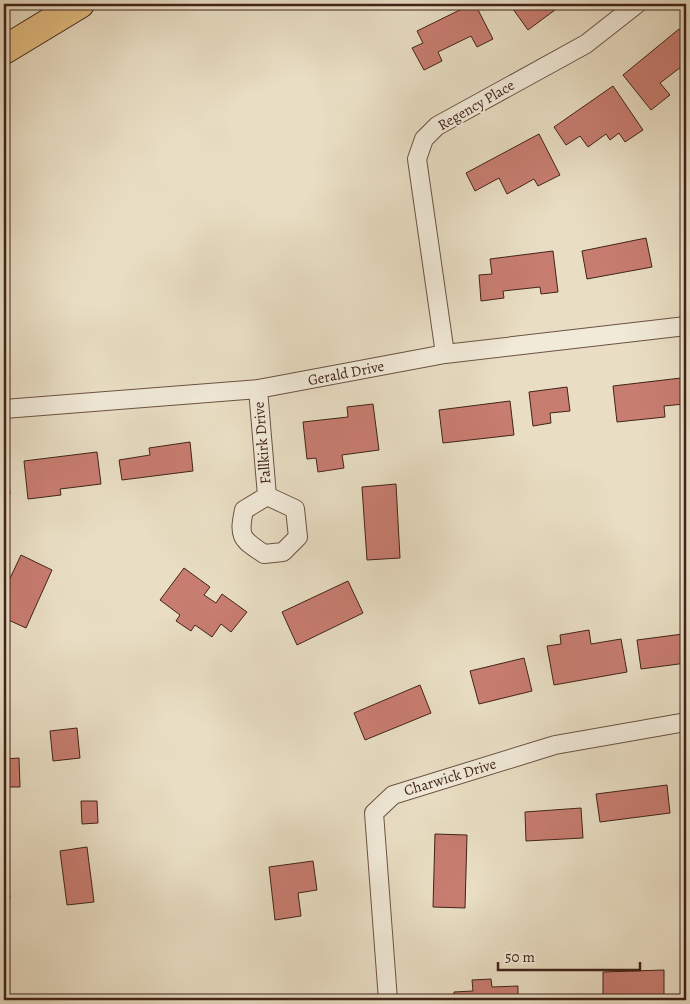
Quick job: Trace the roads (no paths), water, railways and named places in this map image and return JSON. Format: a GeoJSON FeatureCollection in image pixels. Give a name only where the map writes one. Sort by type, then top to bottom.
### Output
{"type":"FeatureCollection","features":[{"type":"Feature","properties":{"kind":"highway"},"geometry":{"type":"LineString","coordinates":[[4,50],[80,4]]}},
{"type":"Feature","properties":{"kind":"street","name":"Regency Place"},"geometry":{"type":"LineString","coordinates":[[445,354],[417,159],[424,140],[437,126],[586,44],[637,4]]}},
{"type":"Feature","properties":{"kind":"street","name":"Gerald Drive"},"geometry":{"type":"LineString","coordinates":[[4,409],[258,389],[445,354],[686,326]]}},
{"type":"Feature","properties":{"kind":"street","name":"Fallkirk Drive"},"geometry":{"type":"LineString","coordinates":[[258,389],[266,496]]}},
{"type":"Feature","properties":{"kind":"street","name":"Charwick Drive"},"geometry":{"type":"LineString","coordinates":[[388,1000],[374,813],[393,795],[555,745],[686,722]]}}]}
